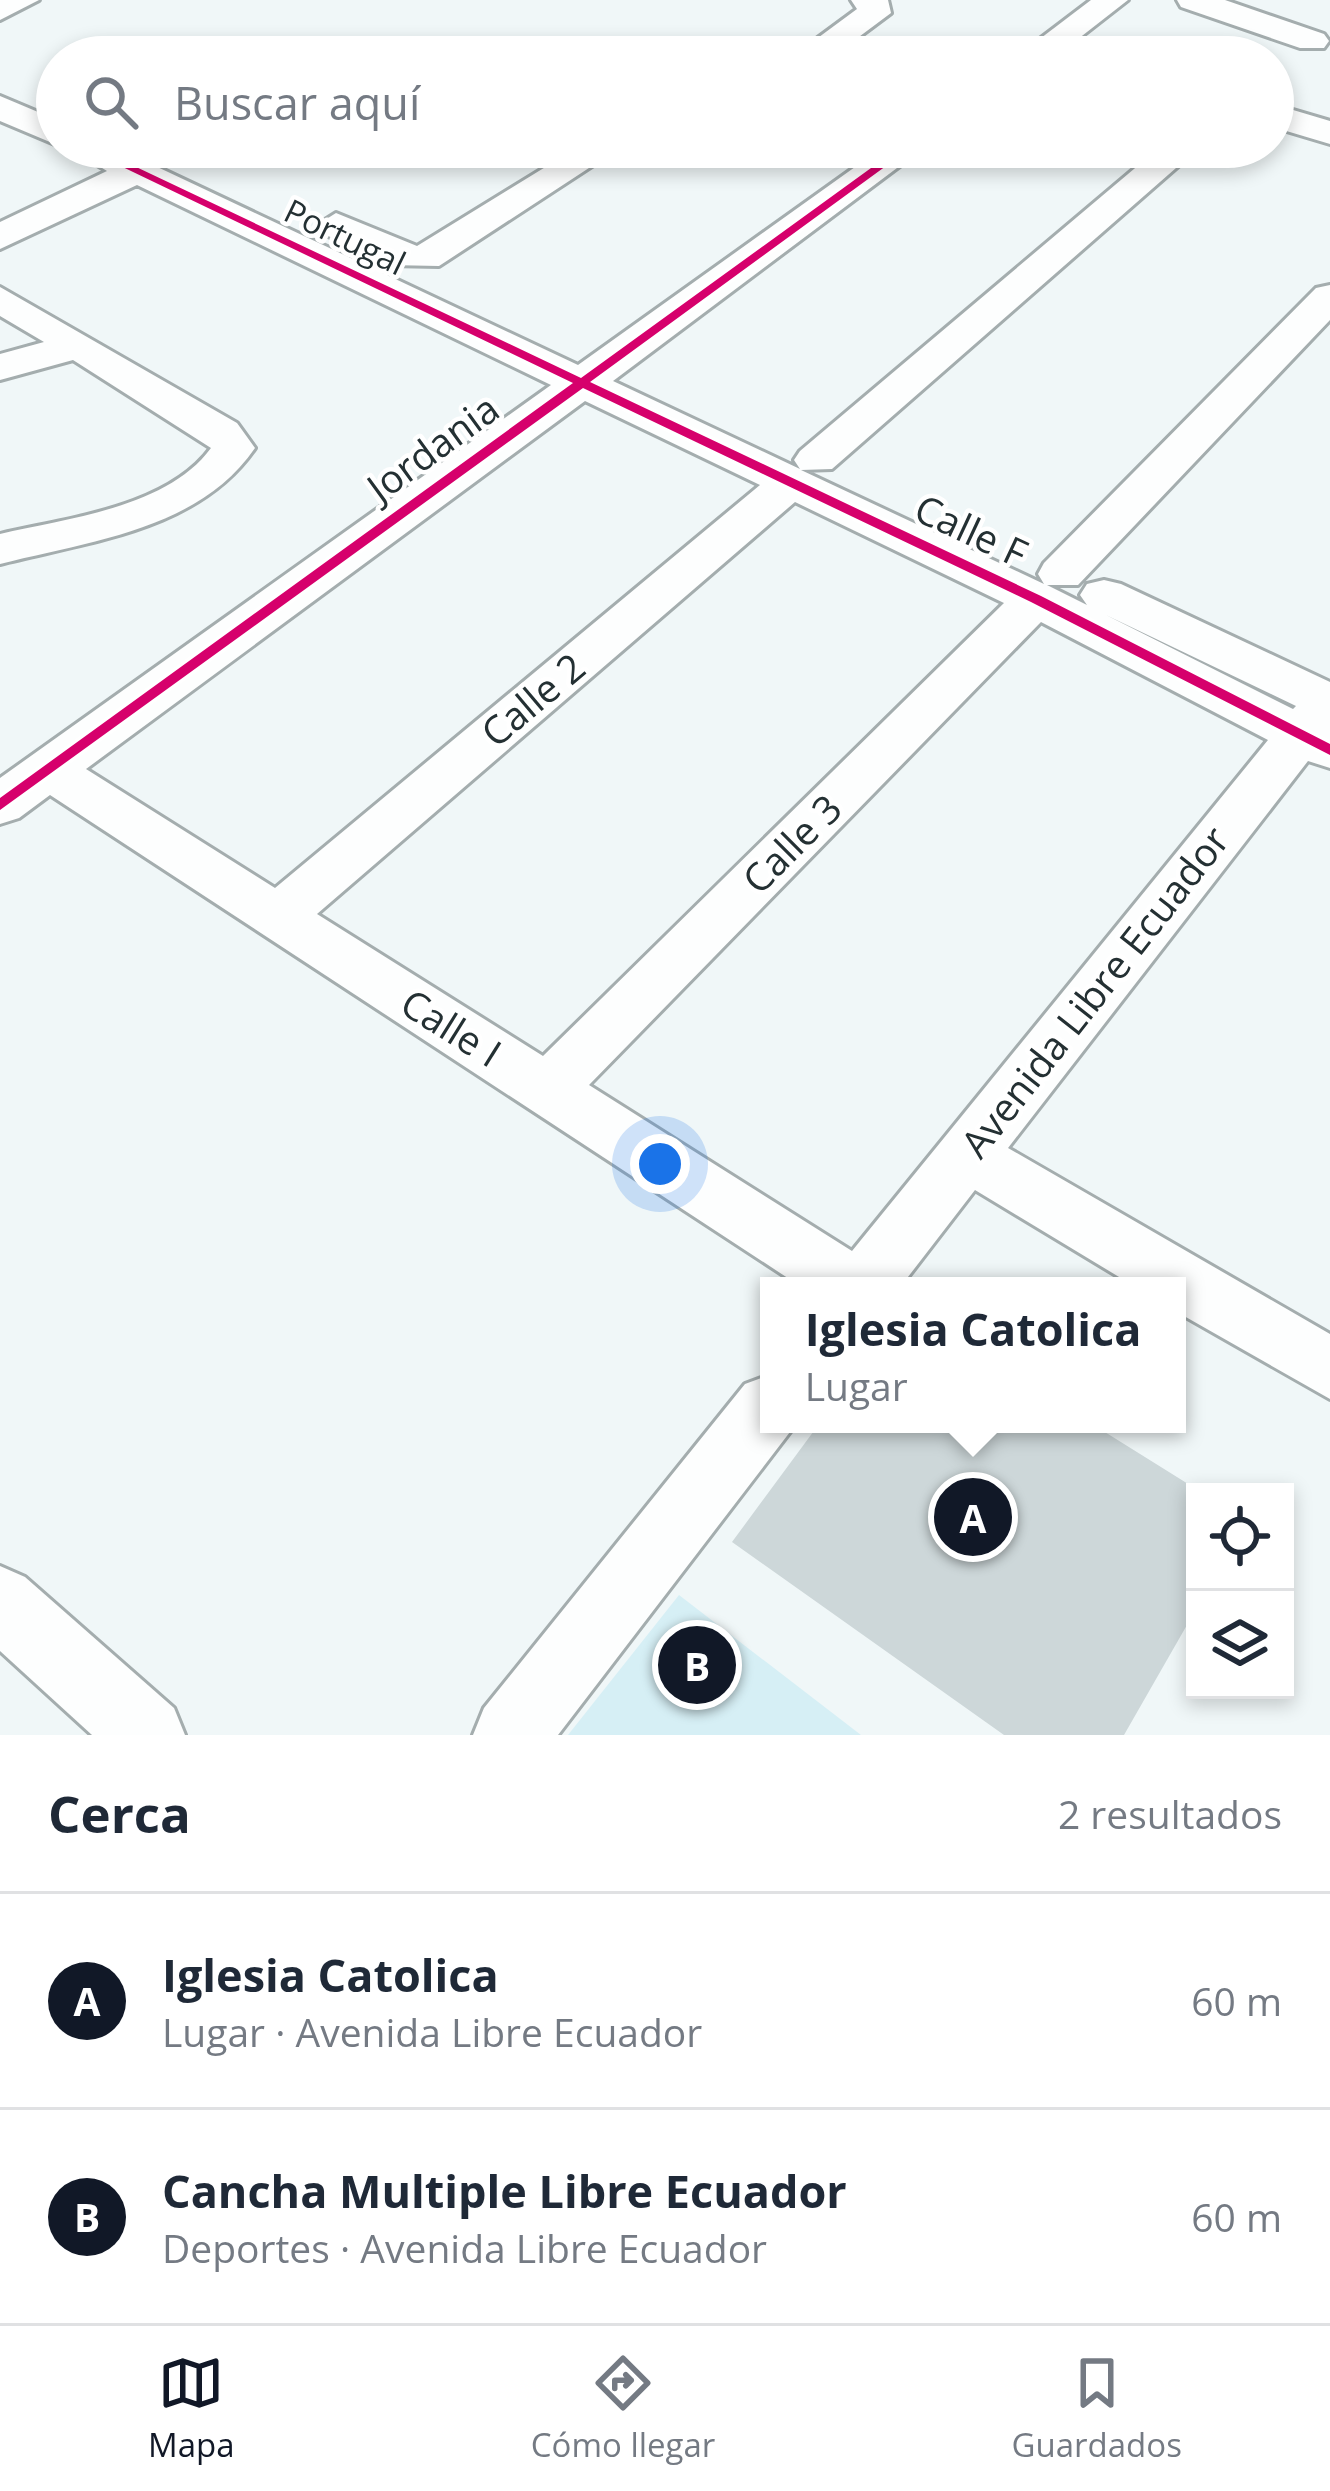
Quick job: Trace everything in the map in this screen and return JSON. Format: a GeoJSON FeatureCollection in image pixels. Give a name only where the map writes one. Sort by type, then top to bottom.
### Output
{"type":"FeatureCollection","features":[{"type":"Feature","properties":{"kind":"street"},"geometry":{"type":"LineString","coordinates":[[0,10],[23,0]]}},
{"type":"Feature","properties":{"kind":"street"},"geometry":{"type":"LineString","coordinates":[[840,36],[874,13],[874,3],[867,0]]}},
{"type":"Feature","properties":{"kind":"street"},"geometry":{"type":"LineString","coordinates":[[1062,36],[1112,0]]}},
{"type":"Feature","properties":{"kind":"street"},"geometry":{"type":"LineString","coordinates":[[1193,0],[1292,36]]}},
{"type":"Feature","properties":{"kind":"street"},"geometry":{"type":"LineString","coordinates":[[0,107],[36,124]]}},
{"type":"Feature","properties":{"kind":"street"},"geometry":{"type":"LineString","coordinates":[[1294,122],[1330,133]]}},
{"type":"Feature","properties":{"kind":"street","name":"Portugal"},"geometry":{"type":"LineString","coordinates":[[131,168],[592,373]]}},
{"type":"Feature","properties":{"kind":"street"},"geometry":{"type":"LineString","coordinates":[[257,228],[303,211],[404,257],[425,258],[569,168]]}},
{"type":"Feature","properties":{"kind":"street","name":"Jordania"},"geometry":{"type":"LineString","coordinates":[[0,805],[878,168]]}},
{"type":"Feature","properties":{"kind":"street","name":"Calle 2"},"geometry":{"type":"LineString","coordinates":[[276,918],[1157,168]]}},
{"type":"Feature","properties":{"kind":"street"},"geometry":{"type":"LineString","coordinates":[[0,237],[137,171]]}},
{"type":"Feature","properties":{"kind":"street","name":"Calle 3"},"geometry":{"type":"LineString","coordinates":[[548,1089],[1049,587],[1330,297]]}},
{"type":"Feature","properties":{"kind":"street"},"geometry":{"type":"LineString","coordinates":[[0,299],[222,432],[232,448],[206,481],[174,500],[0,549]]}},
{"type":"Feature","properties":{"kind":"street"},"geometry":{"type":"LineString","coordinates":[[0,367],[74,347]]}},
{"type":"Feature","properties":{"kind":"street","name":"Calle F"},"geometry":{"type":"LineString","coordinates":[[592,373],[1323,717]]}},
{"type":"Feature","properties":{"kind":"street","name":"Avenida Libre Ecuador"},"geometry":{"type":"LineString","coordinates":[[870,1277],[1323,717]]}},
{"type":"Feature","properties":{"kind":"street","name":"Calle I"},"geometry":{"type":"LineString","coordinates":[[48,769],[839,1277]]}},
{"type":"Feature","properties":{"kind":"street"},"geometry":{"type":"LineString","coordinates":[[968,1155],[1173,1277]]}},
{"type":"Feature","properties":{"kind":"street"},"geometry":{"type":"LineString","coordinates":[[1186,1284],[1330,1370]]}},
{"type":"Feature","properties":{"kind":"street"},"geometry":{"type":"LineString","coordinates":[[511,1735],[760,1417]]}},
{"type":"Feature","properties":{"kind":"street"},"geometry":{"type":"LineString","coordinates":[[0,1602],[147,1735]]}},
{"type":"Feature","properties":{"kind":"shaded area"},"geometry":{"type":"Polygon","coordinates":[[[679,1595],[861,1735],[568,1735],[679,1595]]]}},
{"type":"Feature","properties":{"kind":"building"},"geometry":{"type":"Polygon","coordinates":[[[812,1433],[1106,1433],[1187,1483],[1186,1627],[1124,1735],[1004,1735],[732,1542],[812,1433]]]}},
{"type":"Feature","properties":{"kind":"cycle path"},"geometry":{"type":"LineString","coordinates":[[130,168],[1036,599],[1330,750]]}},
{"type":"Feature","properties":{"kind":"cycle path"},"geometry":{"type":"LineString","coordinates":[[0,805],[878,168]]}},
{"type":"Feature","properties":{"kind":"place","name":"Iglesia Catolica"},"geometry":{"type":"Point","coordinates":[973,1517]}},
{"type":"Feature","properties":{"kind":"place","name":"Cancha Multiple Libre Ecuador"},"geometry":{"type":"Point","coordinates":[697,1665]}}]}
